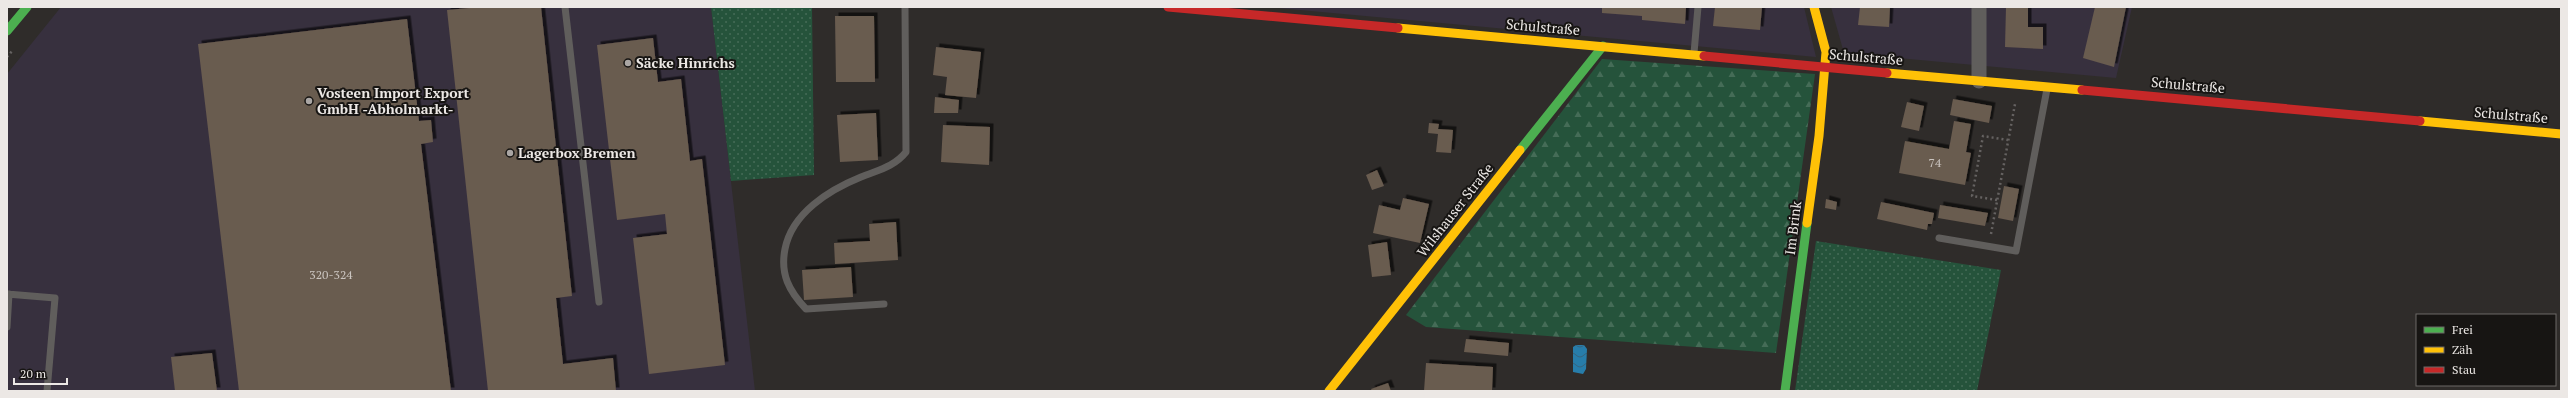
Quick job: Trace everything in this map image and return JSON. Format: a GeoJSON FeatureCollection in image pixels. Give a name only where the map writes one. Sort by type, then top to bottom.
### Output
{"type":"FeatureCollection","features":[{"type":"Feature","properties":{"kind":"street"},"geometry":{"type":"LineString","coordinates":[[7,31],[27,7]]}},
{"type":"Feature","properties":{"kind":"street","name":"Schulstraße"},"geometry":{"type":"LineString","coordinates":[[1168,7],[2561,134]]}},
{"type":"Feature","properties":{"kind":"street","name":"Im Brink"},"geometry":{"type":"LineString","coordinates":[[1785,391],[1819,136],[1825,68],[1826,52],[1814,7]]}},
{"type":"Feature","properties":{"kind":"street"},"geometry":{"type":"LineString","coordinates":[[1979,7],[1979,81]]}},
{"type":"Feature","properties":{"kind":"street","name":"Wilshauser Straße"},"geometry":{"type":"LineString","coordinates":[[1329,391],[1603,46]]}},
{"type":"Feature","properties":{"kind":"lane"},"geometry":{"type":"LineString","coordinates":[[565,7],[599,302]]}},
{"type":"Feature","properties":{"kind":"lane"},"geometry":{"type":"LineString","coordinates":[[884,304],[806,309],[795,297],[784,278],[783,258],[787,235],[799,217],[821,199],[848,182],[890,166],[906,152],[905,7]]}},
{"type":"Feature","properties":{"kind":"lane"},"geometry":{"type":"LineString","coordinates":[[1693,55],[1698,7]]}},
{"type":"Feature","properties":{"kind":"lane"},"geometry":{"type":"LineString","coordinates":[[1939,238],[2016,251],[2048,87]]}},
{"type":"Feature","properties":{"kind":"lane"},"geometry":{"type":"LineString","coordinates":[[7,327],[8,294],[55,298],[47,391]]}},
{"type":"Feature","properties":{"kind":"path"},"geometry":{"type":"LineString","coordinates":[[1988,247],[2018,84]]}},
{"type":"Feature","properties":{"kind":"path"},"geometry":{"type":"LineString","coordinates":[[1997,200],[1972,196],[1983,136],[2008,140]]}},
{"type":"Feature","properties":{"kind":"shaded area"},"geometry":{"type":"Polygon","coordinates":[[[61,7],[711,7],[755,391],[7,391],[7,74],[61,7]]]}},
{"type":"Feature","properties":{"kind":"shaded area"},"geometry":{"type":"Polygon","coordinates":[[[1266,7],[1804,7],[1816,57],[1266,7]]]}},
{"type":"Feature","properties":{"kind":"shaded area"},"geometry":{"type":"Polygon","coordinates":[[[1831,7],[2132,7],[2116,78],[1844,53],[1831,7]]]}},
{"type":"Feature","properties":{"kind":"green space"},"geometry":{"type":"Polygon","coordinates":[[[711,7],[812,7],[814,175],[731,181],[711,7]]]}},
{"type":"Feature","properties":{"kind":"green space"},"geometry":{"type":"Polygon","coordinates":[[[1602,59],[1815,74],[1776,353],[1426,327],[1406,315],[1602,59]]]}},
{"type":"Feature","properties":{"kind":"green space"},"geometry":{"type":"Polygon","coordinates":[[[1816,241],[2001,270],[1977,391],[1795,391],[1816,241]]]}},
{"type":"Feature","properties":{"kind":"water"},"geometry":{"type":"Polygon","coordinates":[[[1576,345],[1584,345],[1587,349],[1586,369],[1583,374],[1573,372],[1573,347],[1576,345]]]}},
{"type":"Feature","properties":{"kind":"building","name":"Lagerbox Bremen"},"geometry":{"type":"Polygon","coordinates":[[[480,7],[541,7],[572,296],[556,298],[563,364],[613,358],[616,391],[488,391],[447,10],[480,7]]]}},
{"type":"Feature","properties":{"kind":"building"},"geometry":{"type":"Polygon","coordinates":[[[1602,7],[1686,7],[1685,24],[1642,20],[1642,16],[1602,13],[1602,7]]]}},
{"type":"Feature","properties":{"kind":"building"},"geometry":{"type":"Polygon","coordinates":[[[1715,7],[1762,7],[1760,30],[1713,26],[1715,7]]]}},
{"type":"Feature","properties":{"kind":"building"},"geometry":{"type":"Polygon","coordinates":[[[1860,7],[1890,7],[1889,27],[1858,25],[1860,7]]]}},
{"type":"Feature","properties":{"kind":"building"},"geometry":{"type":"Polygon","coordinates":[[[2006,7],[2028,7],[2028,27],[2043,27],[2043,49],[2005,47],[2006,7]]]}},
{"type":"Feature","properties":{"kind":"building"},"geometry":{"type":"Polygon","coordinates":[[[2095,7],[2126,7],[2114,67],[2083,58],[2095,7]]]}},
{"type":"Feature","properties":{"kind":"building"},"geometry":{"type":"Polygon","coordinates":[[[835,16],[874,16],[875,82],[836,82],[835,16]]]}},
{"type":"Feature","properties":{"kind":"building"},"geometry":{"type":"Polygon","coordinates":[[[407,19],[419,121],[431,120],[433,142],[421,144],[451,391],[239,391],[198,44],[407,19]]]}},
{"type":"Feature","properties":{"kind":"building"},"geometry":{"type":"Polygon","coordinates":[[[653,38],[658,82],[681,79],[690,161],[702,159],[725,365],[649,374],[633,238],[667,234],[665,214],[617,220],[597,45],[653,38]]]}},
{"type":"Feature","properties":{"kind":"building"},"geometry":{"type":"Polygon","coordinates":[[[936,47],[981,52],[976,98],[945,95],[947,77],[933,75],[936,47]]]}},
{"type":"Feature","properties":{"kind":"building"},"geometry":{"type":"Polygon","coordinates":[[[935,97],[959,100],[958,113],[934,113],[935,97]]]}},
{"type":"Feature","properties":{"kind":"building"},"geometry":{"type":"Polygon","coordinates":[[[1953,99],[1992,106],[1989,123],[1950,115],[1953,99]]]}},
{"type":"Feature","properties":{"kind":"building"},"geometry":{"type":"Polygon","coordinates":[[[1907,102],[1924,106],[1919,131],[1901,127],[1907,102]]]}},
{"type":"Feature","properties":{"kind":"building"},"geometry":{"type":"Polygon","coordinates":[[[876,113],[878,160],[840,162],[837,115],[876,113]]]}},
{"type":"Feature","properties":{"kind":"building"},"geometry":{"type":"Polygon","coordinates":[[[1954,121],[1971,124],[1966,152],[1971,153],[1965,185],[1899,173],[1905,141],[1949,149],[1954,121]]]}},
{"type":"Feature","properties":{"kind":"building"},"geometry":{"type":"Polygon","coordinates":[[[1429,123],[1439,124],[1438,129],[1453,130],[1451,153],[1436,152],[1438,134],[1428,133],[1429,123]]]}},
{"type":"Feature","properties":{"kind":"building"},"geometry":{"type":"Polygon","coordinates":[[[943,125],[990,127],[989,165],[941,162],[943,125]]]}},
{"type":"Feature","properties":{"kind":"building"},"geometry":{"type":"Polygon","coordinates":[[[1377,170],[1384,186],[1372,190],[1366,175],[1377,170]]]}},
{"type":"Feature","properties":{"kind":"building"},"geometry":{"type":"Polygon","coordinates":[[[2004,186],[2019,189],[2013,221],[1998,218],[2004,186]]]}},
{"type":"Feature","properties":{"kind":"building"},"geometry":{"type":"Polygon","coordinates":[[[1403,198],[1429,204],[1420,243],[1373,233],[1379,205],[1400,210],[1403,198]]]}},
{"type":"Feature","properties":{"kind":"building"},"geometry":{"type":"Polygon","coordinates":[[[1826,199],[1837,202],[1836,210],[1825,208],[1826,199]]]}},
{"type":"Feature","properties":{"kind":"building"},"geometry":{"type":"Polygon","coordinates":[[[1881,202],[1934,213],[1932,224],[1928,224],[1927,230],[1877,219],[1881,202]]]}},
{"type":"Feature","properties":{"kind":"building"},"geometry":{"type":"Polygon","coordinates":[[[1940,205],[1988,213],[1985,226],[1938,218],[1940,205]]]}},
{"type":"Feature","properties":{"kind":"building"},"geometry":{"type":"Polygon","coordinates":[[[896,222],[898,260],[835,264],[834,243],[870,241],[869,224],[896,222]]]}},
{"type":"Feature","properties":{"kind":"building"},"geometry":{"type":"Polygon","coordinates":[[[1387,242],[1391,275],[1372,277],[1368,245],[1387,242]]]}},
{"type":"Feature","properties":{"kind":"building"},"geometry":{"type":"Polygon","coordinates":[[[851,267],[853,297],[804,300],[802,270],[851,267]]]}},
{"type":"Feature","properties":{"kind":"building"},"geometry":{"type":"Polygon","coordinates":[[[1466,339],[1509,343],[1508,356],[1464,352],[1466,339]]]}},
{"type":"Feature","properties":{"kind":"building"},"geometry":{"type":"Polygon","coordinates":[[[212,353],[217,391],[175,391],[171,357],[212,353]]]}},
{"type":"Feature","properties":{"kind":"building"},"geometry":{"type":"Polygon","coordinates":[[[1426,363],[1493,367],[1492,391],[1424,391],[1426,363]]]}},
{"type":"Feature","properties":{"kind":"building"},"geometry":{"type":"Polygon","coordinates":[[[1388,383],[1391,391],[1372,391],[1371,389],[1388,383]]]}},
{"type":"Feature","properties":{"kind":"traffic: fast"},"geometry":{"type":"LineString","coordinates":[[7,31],[27,7]]}},
{"type":"Feature","properties":{"kind":"traffic: fast"},"geometry":{"type":"LineString","coordinates":[[1520,150],[1603,46]]}},
{"type":"Feature","properties":{"kind":"traffic: fast"},"geometry":{"type":"LineString","coordinates":[[1785,391],[1807,223]]}},
{"type":"Feature","properties":{"kind":"traffic: slow"},"geometry":{"type":"LineString","coordinates":[[1807,223],[1819,136],[1826,52],[1814,7]]}},
{"type":"Feature","properties":{"kind":"traffic: slow"},"geometry":{"type":"LineString","coordinates":[[1398,28],[1704,56]]}},
{"type":"Feature","properties":{"kind":"traffic: slow"},"geometry":{"type":"LineString","coordinates":[[1887,73],[2082,90]]}},
{"type":"Feature","properties":{"kind":"traffic: slow"},"geometry":{"type":"LineString","coordinates":[[2420,121],[2561,134]]}},
{"type":"Feature","properties":{"kind":"traffic: slow"},"geometry":{"type":"LineString","coordinates":[[1329,391],[1520,150]]}},
{"type":"Feature","properties":{"kind":"traffic: jam"},"geometry":{"type":"LineString","coordinates":[[1168,7],[1398,28]]}},
{"type":"Feature","properties":{"kind":"traffic: jam"},"geometry":{"type":"LineString","coordinates":[[1704,56],[1887,73]]}},
{"type":"Feature","properties":{"kind":"traffic: jam"},"geometry":{"type":"LineString","coordinates":[[2082,90],[2420,121]]}},
{"type":"Feature","properties":{"kind":"place","name":"Säcke Hinrichs"},"geometry":{"type":"Point","coordinates":[628,63]}},
{"type":"Feature","properties":{"kind":"place","name":"Vosteen Import Export GmbH -Abholmarkt-"},"geometry":{"type":"Point","coordinates":[309,101]}},
{"type":"Feature","properties":{"kind":"place","name":"Lagerbox Bremen"},"geometry":{"type":"Point","coordinates":[510,153]}}]}
